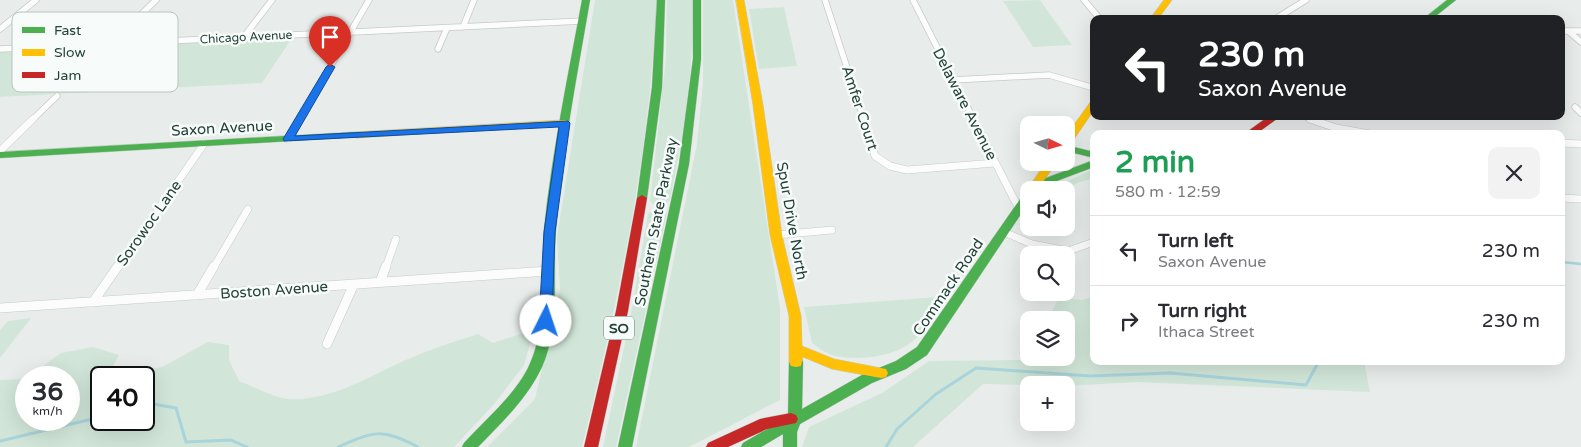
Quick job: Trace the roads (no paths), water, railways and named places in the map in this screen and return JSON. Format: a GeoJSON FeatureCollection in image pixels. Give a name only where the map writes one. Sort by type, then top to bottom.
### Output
{"type":"FeatureCollection","features":[{"type":"Feature","properties":{"kind":"main road"},"geometry":{"type":"LineString","coordinates":[[469,447],[510,405],[524,385],[540,354],[546,321],[549,232],[586,0]]}},
{"type":"Feature","properties":{"kind":"main road","name":"Southern State Parkway"},"geometry":{"type":"LineString","coordinates":[[591,447],[614,351],[641,207],[656,99],[661,0]]}},
{"type":"Feature","properties":{"kind":"main road","name":"Southern State Parkway"},"geometry":{"type":"LineString","coordinates":[[625,447],[687,146],[697,59],[698,0]]}},
{"type":"Feature","properties":{"kind":"main road","name":"Spur Drive North"},"geometry":{"type":"LineString","coordinates":[[740,0],[758,105],[776,234],[795,316],[797,349],[794,396],[795,419],[790,432],[790,447]]}},
{"type":"Feature","properties":{"kind":"main road"},"geometry":{"type":"LineString","coordinates":[[1157,15],[1168,0]]}},
{"type":"Feature","properties":{"kind":"main road"},"geometry":{"type":"LineString","coordinates":[[1432,15],[1452,0]]}},
{"type":"Feature","properties":{"kind":"main road"},"geometry":{"type":"LineString","coordinates":[[1075,130],[1090,109]]}},
{"type":"Feature","properties":{"kind":"main road"},"geometry":{"type":"LineString","coordinates":[[1255,130],[1270,120]]}},
{"type":"Feature","properties":{"kind":"main road","name":"Saxon Avenue"},"geometry":{"type":"LineString","coordinates":[[0,153],[204,144],[565,123]]}},
{"type":"Feature","properties":{"kind":"main road"},"geometry":{"type":"LineString","coordinates":[[1075,145],[1090,148]]}},
{"type":"Feature","properties":{"kind":"main road"},"geometry":{"type":"LineString","coordinates":[[1075,150],[1090,154]]}},
{"type":"Feature","properties":{"kind":"main road"},"geometry":{"type":"LineString","coordinates":[[1050,181],[1073,170],[1090,165]]}},
{"type":"Feature","properties":{"kind":"main road","name":"Commack Road"},"geometry":{"type":"LineString","coordinates":[[748,447],[881,372],[901,365],[922,351],[1004,232],[1020,205]]}},
{"type":"Feature","properties":{"kind":"main road"},"geometry":{"type":"LineString","coordinates":[[797,349],[832,364],[881,372]]}},
{"type":"Feature","properties":{"kind":"main road","name":"Commack Road"},"geometry":{"type":"LineString","coordinates":[[713,447],[765,423],[795,419]]}},
{"type":"Feature","properties":{"kind":"street"},"geometry":{"type":"LineString","coordinates":[[21,12],[36,0]]}},
{"type":"Feature","properties":{"kind":"street"},"geometry":{"type":"LineString","coordinates":[[144,12],[156,0]]}},
{"type":"Feature","properties":{"kind":"street"},"geometry":{"type":"LineString","coordinates":[[243,38],[272,0]]}},
{"type":"Feature","properties":{"kind":"street"},"geometry":{"type":"LineString","coordinates":[[288,139],[369,0]]}},
{"type":"Feature","properties":{"kind":"street"},"geometry":{"type":"LineString","coordinates":[[463,27],[474,0]]}},
{"type":"Feature","properties":{"kind":"street","name":"Amfer Court"},"geometry":{"type":"LineString","coordinates":[[824,0],[875,156],[882,163],[893,168],[907,170],[995,163]]}},
{"type":"Feature","properties":{"kind":"street","name":"Delaware Avenue"},"geometry":{"type":"LineString","coordinates":[[913,0],[1018,208]]}},
{"type":"Feature","properties":{"kind":"street"},"geometry":{"type":"LineString","coordinates":[[1084,0],[1097,15]]}},
{"type":"Feature","properties":{"kind":"street"},"geometry":{"type":"LineString","coordinates":[[1282,15],[1306,0]]}},
{"type":"Feature","properties":{"kind":"street"},"geometry":{"type":"LineString","coordinates":[[0,29],[12,19]]}},
{"type":"Feature","properties":{"kind":"street","name":"Chicago Avenue"},"geometry":{"type":"LineString","coordinates":[[178,41],[583,21]]}},
{"type":"Feature","properties":{"kind":"street"},"geometry":{"type":"LineString","coordinates":[[438,49],[447,28]]}},
{"type":"Feature","properties":{"kind":"street"},"geometry":{"type":"LineString","coordinates":[[1565,31],[1581,31]]}},
{"type":"Feature","properties":{"kind":"street"},"geometry":{"type":"LineString","coordinates":[[1565,32],[1581,42]]}},
{"type":"Feature","properties":{"kind":"street"},"geometry":{"type":"LineString","coordinates":[[954,80],[1049,75],[1090,87]]}},
{"type":"Feature","properties":{"kind":"street"},"geometry":{"type":"LineString","coordinates":[[0,153],[57,96]]}},
{"type":"Feature","properties":{"kind":"street"},"geometry":{"type":"LineString","coordinates":[[1575,107],[1581,113]]}},
{"type":"Feature","properties":{"kind":"street"},"geometry":{"type":"LineString","coordinates":[[1313,120],[1332,128],[1345,130]]}},
{"type":"Feature","properties":{"kind":"street"},"geometry":{"type":"LineString","coordinates":[[1565,143],[1581,144]]}},
{"type":"Feature","properties":{"kind":"street","name":"Sorowoc Lane"},"geometry":{"type":"LineString","coordinates":[[93,302],[204,144]]}},
{"type":"Feature","properties":{"kind":"street"},"geometry":{"type":"LineString","coordinates":[[1565,198],[1581,199]]}},
{"type":"Feature","properties":{"kind":"street"},"geometry":{"type":"LineString","coordinates":[[197,295],[248,209]]}},
{"type":"Feature","properties":{"kind":"street"},"geometry":{"type":"LineString","coordinates":[[776,234],[832,230]]}},
{"type":"Feature","properties":{"kind":"street"},"geometry":{"type":"LineString","coordinates":[[1004,232],[1032,244],[1068,252],[1090,244]]}},
{"type":"Feature","properties":{"kind":"street"},"geometry":{"type":"LineString","coordinates":[[380,282],[396,239]]}},
{"type":"Feature","properties":{"kind":"street","name":"Boston Avenue"},"geometry":{"type":"LineString","coordinates":[[0,308],[549,271]]}},
{"type":"Feature","properties":{"kind":"street"},"geometry":{"type":"LineString","coordinates":[[327,344],[354,284]]}},
{"type":"Feature","properties":{"kind":"waterway"},"geometry":{"type":"LineString","coordinates":[[1565,262],[1581,264]]}},
{"type":"Feature","properties":{"kind":"waterway"},"geometry":{"type":"LineString","coordinates":[[886,447],[897,429],[936,394],[976,368],[1090,376],[1170,373],[1306,385],[1317,365]]}},
{"type":"Feature","properties":{"kind":"waterway"},"geometry":{"type":"LineString","coordinates":[[155,404],[176,408],[186,442],[231,440],[247,447]]}},
{"type":"Feature","properties":{"kind":"waterway"},"geometry":{"type":"LineString","coordinates":[[0,441],[90,420]]}},
{"type":"Feature","properties":{"kind":"waterway"},"geometry":{"type":"LineString","coordinates":[[338,447],[370,435],[378,434],[386,434],[418,447]]}}]}
